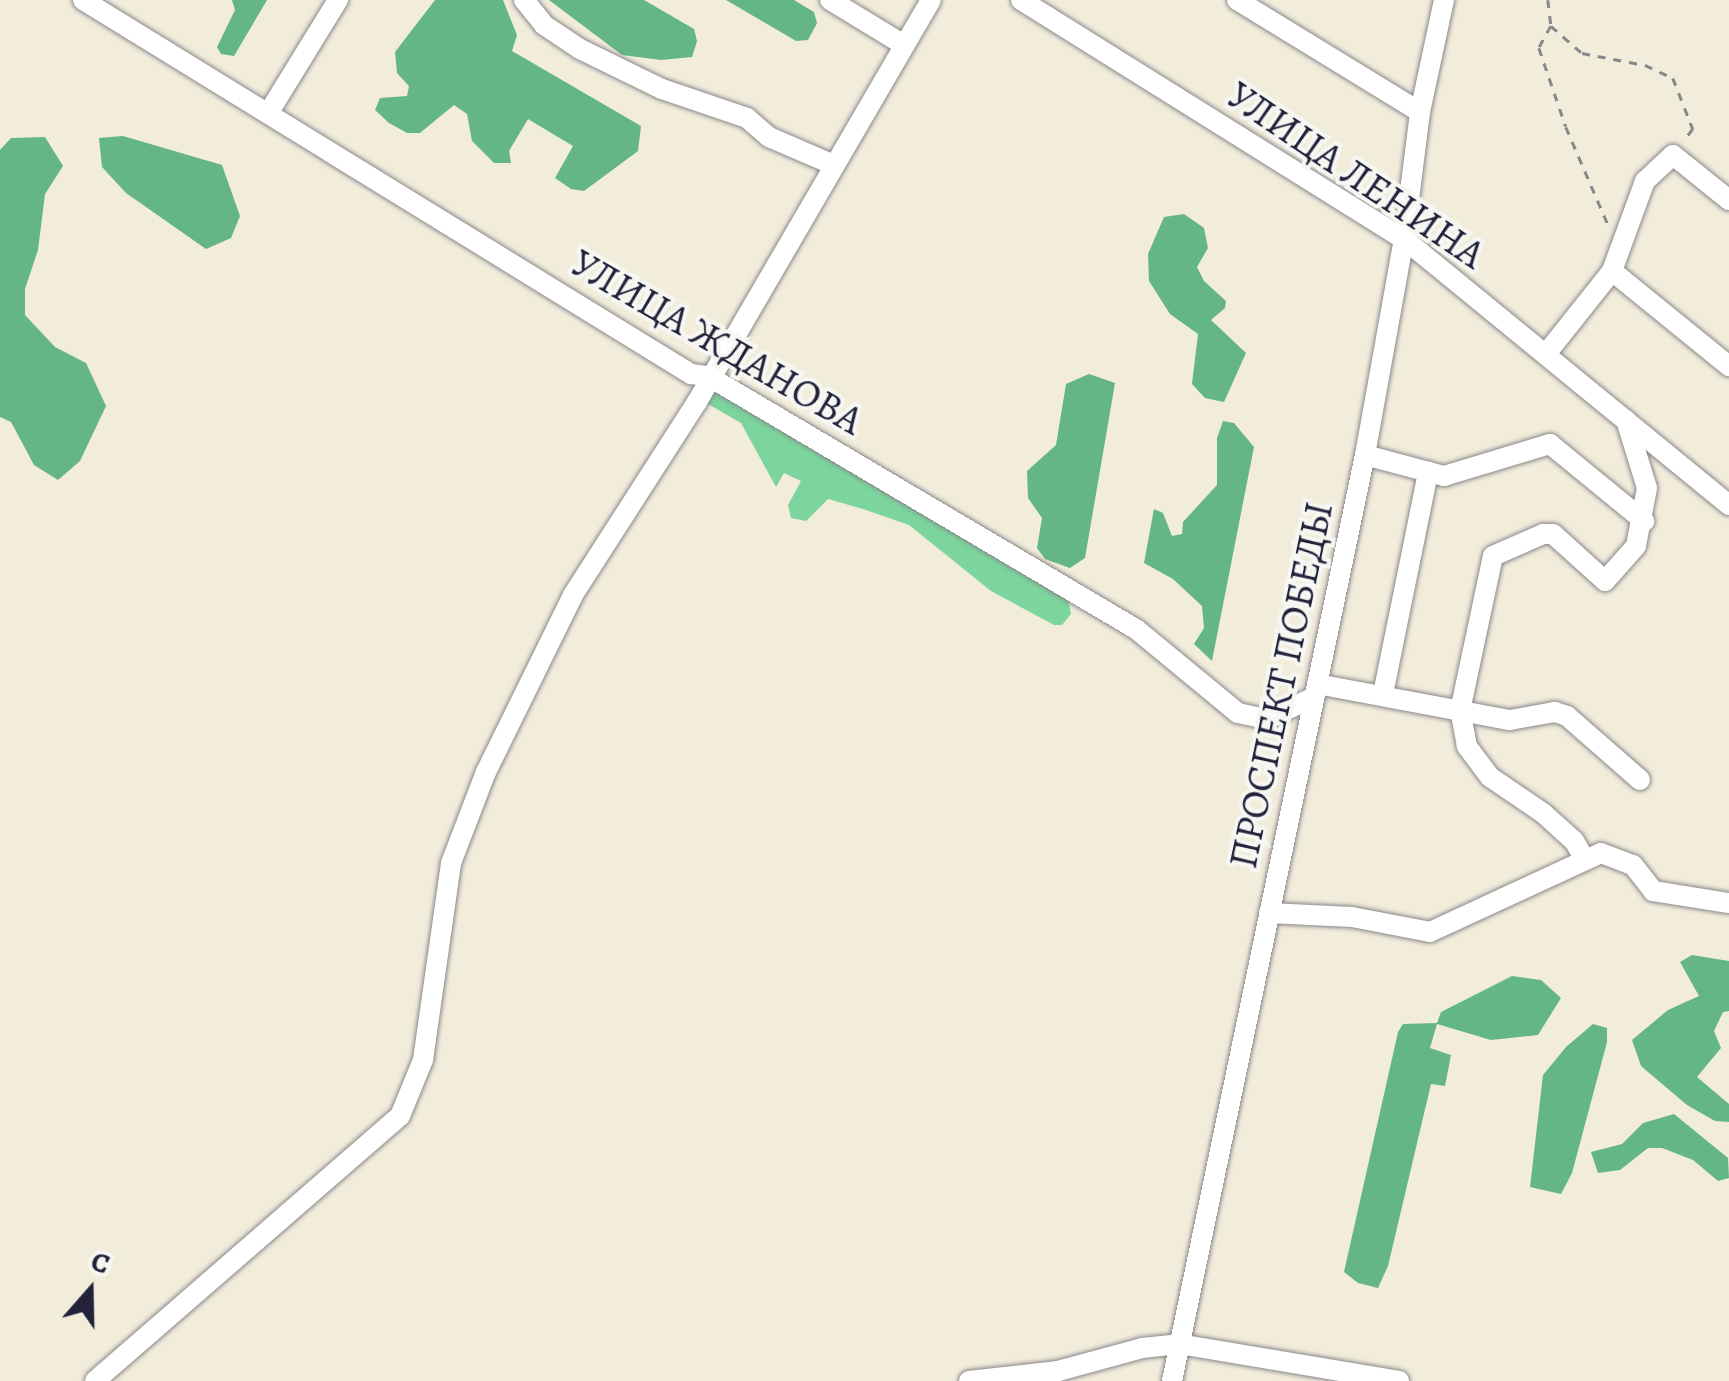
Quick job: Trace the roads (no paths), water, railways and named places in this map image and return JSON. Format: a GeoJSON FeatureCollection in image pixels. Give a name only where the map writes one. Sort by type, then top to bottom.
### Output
{"type":"FeatureCollection","features":[{"type":"Feature","properties":{"kind":"street","name":"УЛИЦА ЖДАНОВА"},"geometry":{"type":"LineString","coordinates":[[83,0],[691,374],[708,376],[1136,629],[1238,713],[1267,718],[1316,690]]}},
{"type":"Feature","properties":{"kind":"street"},"geometry":{"type":"LineString","coordinates":[[269,112],[338,0]]}},
{"type":"Feature","properties":{"kind":"street"},"geometry":{"type":"LineString","coordinates":[[524,0],[544,25],[580,49],[662,89],[747,118],[769,136],[834,165]]}},
{"type":"Feature","properties":{"kind":"street"},"geometry":{"type":"LineString","coordinates":[[830,0],[904,45]]}},
{"type":"Feature","properties":{"kind":"street"},"geometry":{"type":"LineString","coordinates":[[94,1381],[400,1116],[423,1060],[451,863],[486,772],[573,595],[698,402],[708,376],[930,0]]}},
{"type":"Feature","properties":{"kind":"street","name":"УЛИЦА ЛЕНИНА"},"geometry":{"type":"LineString","coordinates":[[1021,0],[1404,239],[1729,505]]}},
{"type":"Feature","properties":{"kind":"street"},"geometry":{"type":"LineString","coordinates":[[1237,0],[1420,112]]}},
{"type":"Feature","properties":{"kind":"street","name":"ПРОСПЕКТ ПОБЕДЫ"},"geometry":{"type":"LineString","coordinates":[[1172,1381],[1365,456],[1404,239],[1420,112],[1444,0]]}},
{"type":"Feature","properties":{"kind":"street"},"geometry":{"type":"LineString","coordinates":[[1546,354],[1616,261],[1646,182],[1673,155],[1729,200]]}},
{"type":"Feature","properties":{"kind":"street"},"geometry":{"type":"LineString","coordinates":[[1616,261],[1729,366]]}},
{"type":"Feature","properties":{"kind":"street"},"geometry":{"type":"LineString","coordinates":[[1584,858],[1574,841],[1543,813],[1490,776],[1467,746],[1460,711],[1494,556],[1543,534],[1552,534],[1605,580],[1636,546],[1644,521],[1647,488],[1626,420]]}},
{"type":"Feature","properties":{"kind":"street"},"geometry":{"type":"LineString","coordinates":[[1365,456],[1444,476],[1550,444],[1644,521]]}},
{"type":"Feature","properties":{"kind":"street"},"geometry":{"type":"LineString","coordinates":[[1382,694],[1428,472]]}},
{"type":"Feature","properties":{"kind":"street"},"geometry":{"type":"LineString","coordinates":[[1316,690],[1382,694],[1510,720],[1555,712],[1567,716],[1640,780]]}},
{"type":"Feature","properties":{"kind":"street"},"geometry":{"type":"LineString","coordinates":[[1269,913],[1352,918],[1430,932],[1600,852],[1634,864],[1652,890],[1729,903]]}},
{"type":"Feature","properties":{"kind":"street"},"geometry":{"type":"LineString","coordinates":[[970,1381],[1058,1371],[1142,1348],[1179,1344],[1399,1381]]}}]}
